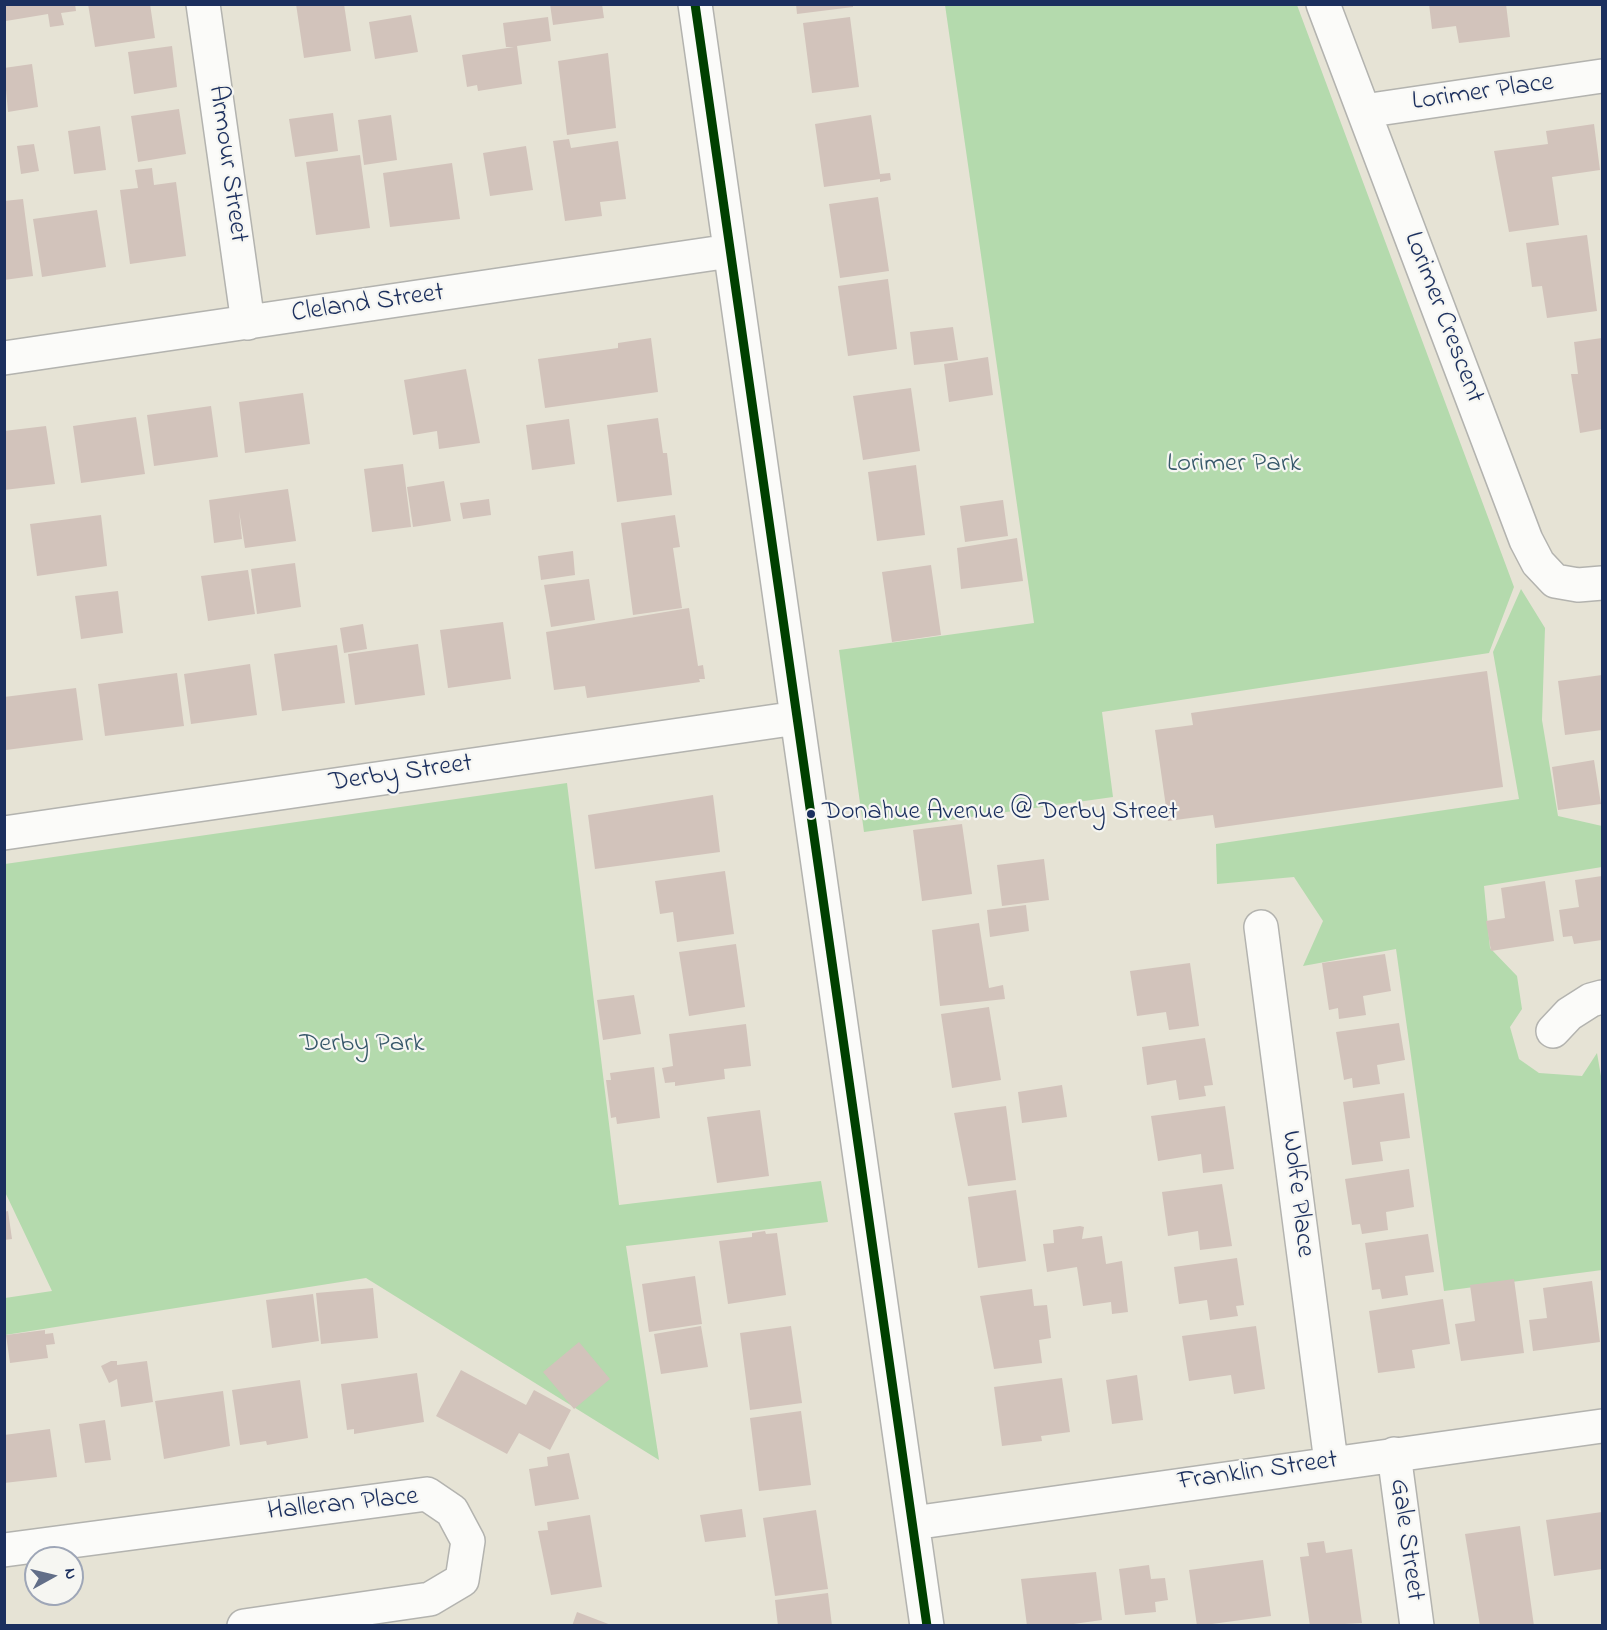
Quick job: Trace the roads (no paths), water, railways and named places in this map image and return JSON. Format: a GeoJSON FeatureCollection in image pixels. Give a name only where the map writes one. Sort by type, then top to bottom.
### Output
{"type":"FeatureCollection","features":[{"type":"Feature","properties":{"kind":"street","name":"Armour Street"},"geometry":{"type":"LineString","coordinates":[[203,4],[248,323]]}},
{"type":"Feature","properties":{"kind":"street"},"geometry":{"type":"LineString","coordinates":[[695,4],[927,1626]]}},
{"type":"Feature","properties":{"kind":"street","name":"Lorimer Crescent"},"geometry":{"type":"LineString","coordinates":[[1323,4],[1535,557],[1555,581],[1578,585],[1602,583]]}},
{"type":"Feature","properties":{"kind":"street","name":"Lorimer Place"},"geometry":{"type":"LineString","coordinates":[[1364,111],[1602,76]]}},
{"type":"Feature","properties":{"kind":"street","name":"Cleland Street"},"geometry":{"type":"LineString","coordinates":[[4,358],[730,251]]}},
{"type":"Feature","properties":{"kind":"street","name":"Derby Street"},"geometry":{"type":"LineString","coordinates":[[4,832],[797,718]]}},
{"type":"Feature","properties":{"kind":"street","name":"Wolfe Place"},"geometry":{"type":"LineString","coordinates":[[1261,927],[1331,1462]]}},
{"type":"Feature","properties":{"kind":"street"},"geometry":{"type":"LineString","coordinates":[[1553,1031],[1569,1014],[1591,1000],[1602,997]]}},
{"type":"Feature","properties":{"kind":"street","name":"Franklin Street"},"geometry":{"type":"LineString","coordinates":[[913,1523],[1331,1462],[1602,1426]]}},
{"type":"Feature","properties":{"kind":"street","name":"Gale Street"},"geometry":{"type":"LineString","coordinates":[[1394,1454],[1417,1626]]}},
{"type":"Feature","properties":{"kind":"street","name":"Halleran Place"},"geometry":{"type":"LineString","coordinates":[[4,1550],[427,1494],[452,1511],[468,1541],[462,1580],[430,1599],[244,1626]]}},
{"type":"Feature","properties":{"kind":"place","name":"Donahue Avenue @ Derby Street"},"geometry":{"type":"Point","coordinates":[811,814]}},
{"type":"Feature","properties":{"kind":"park label","name":"Lorimer Park"},"geometry":{"type":"Point","coordinates":[1234,466]}},
{"type":"Feature","properties":{"kind":"park label","name":"Derby Park"},"geometry":{"type":"Point","coordinates":[362,1046]}}]}
